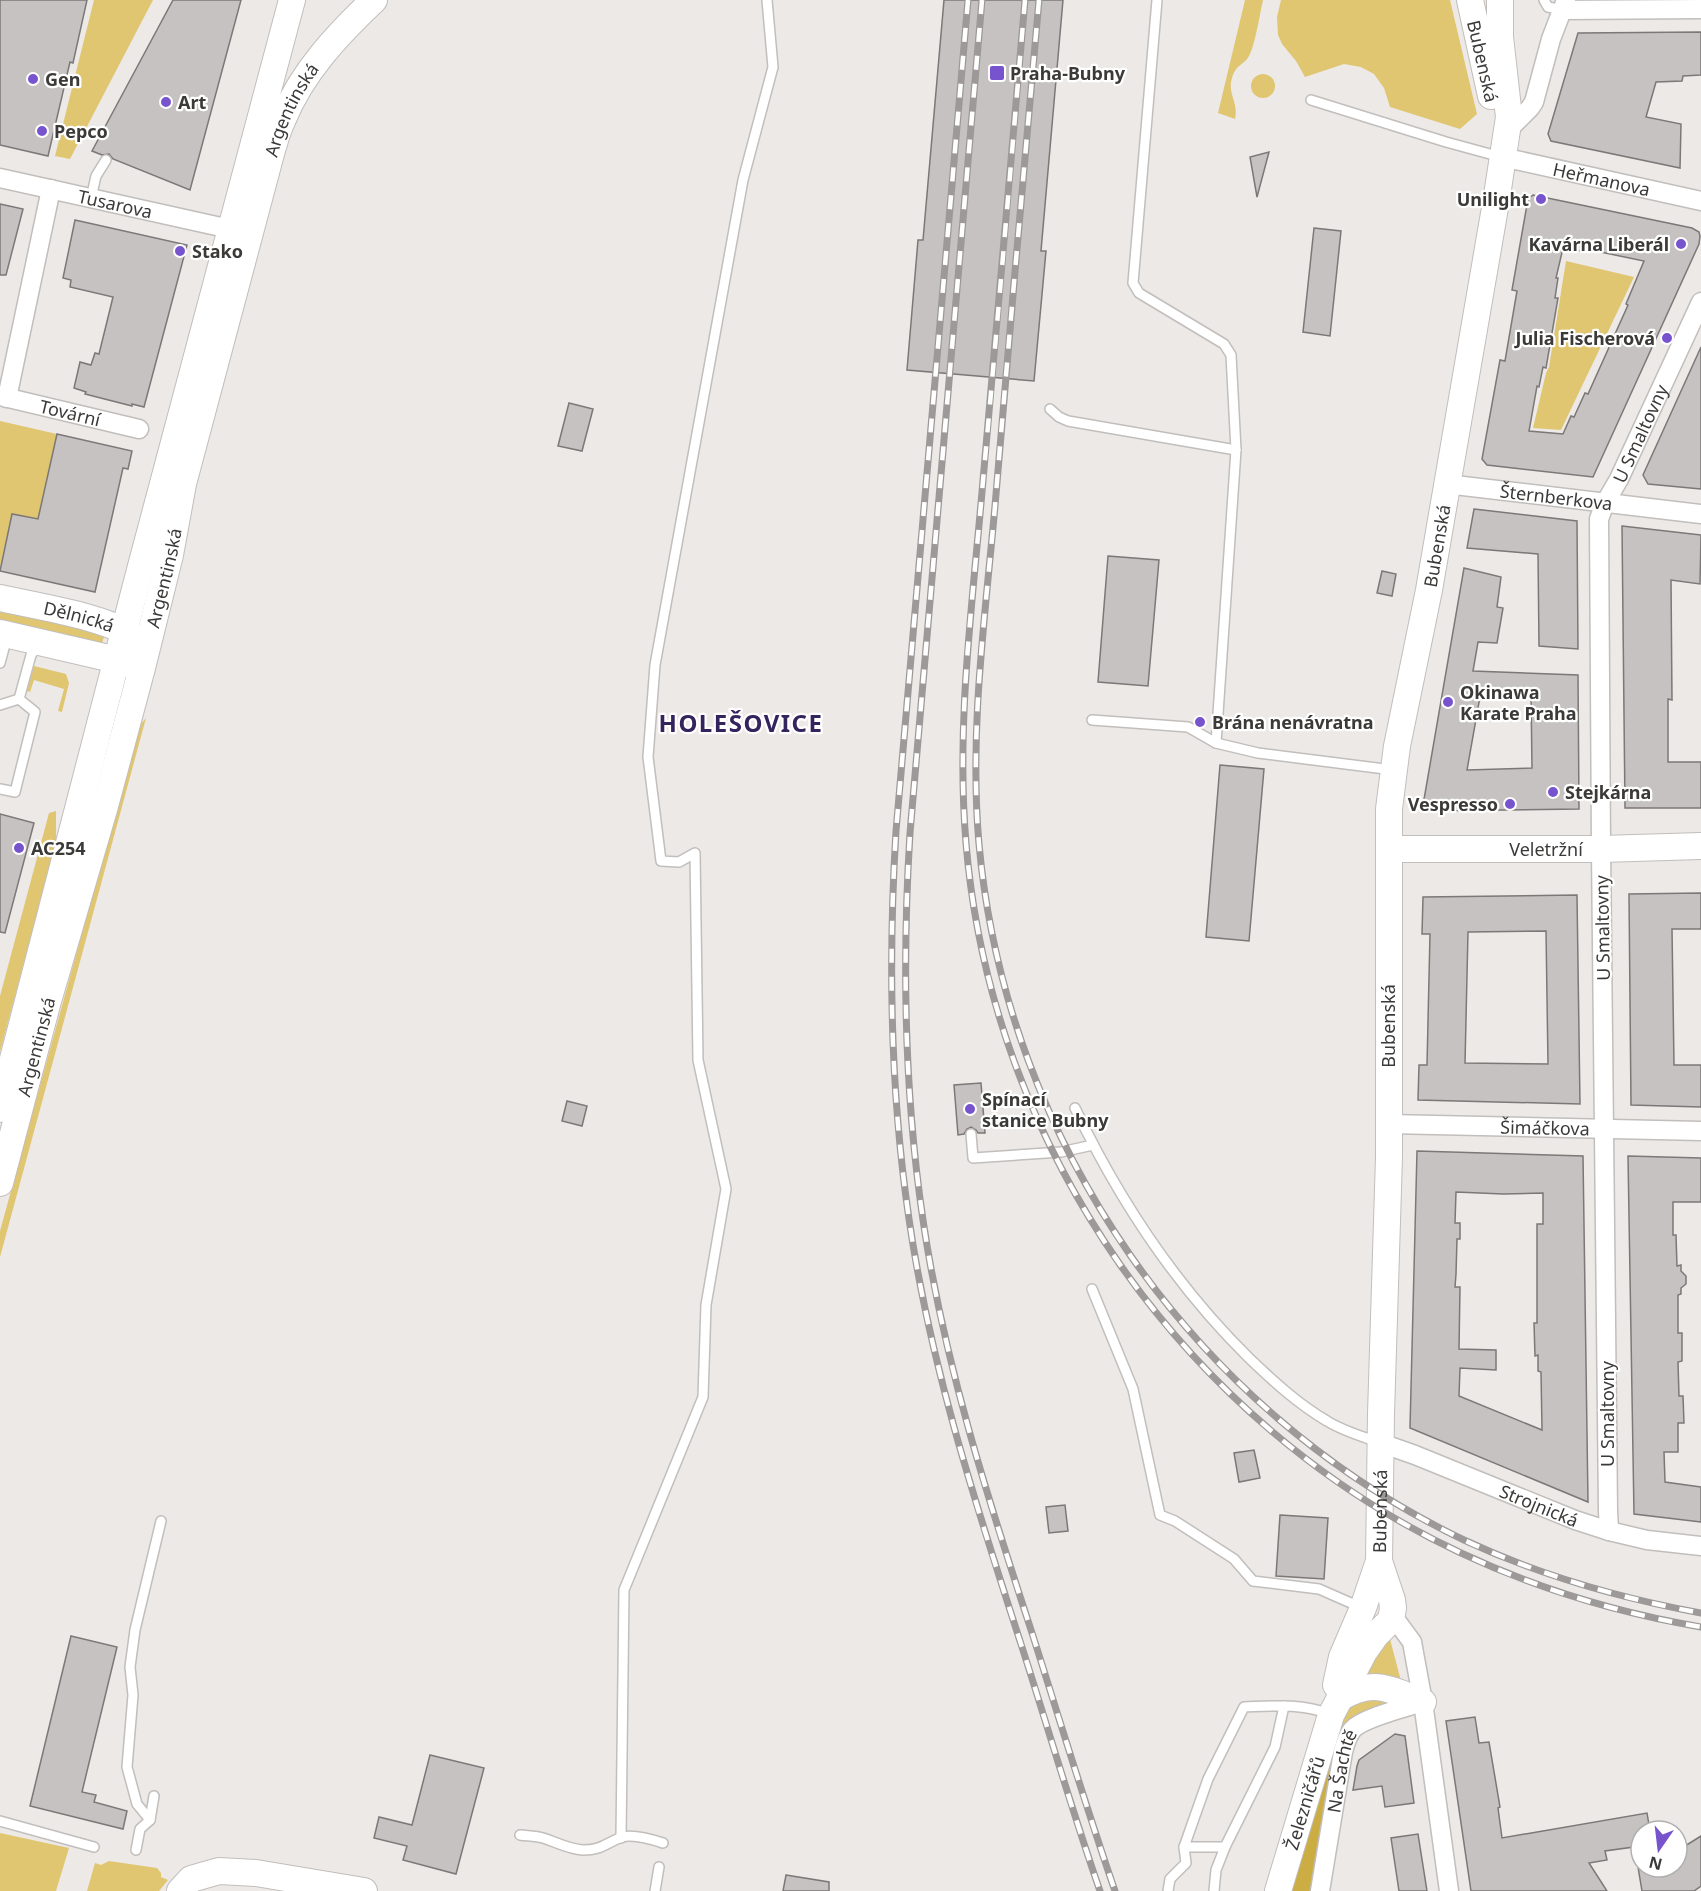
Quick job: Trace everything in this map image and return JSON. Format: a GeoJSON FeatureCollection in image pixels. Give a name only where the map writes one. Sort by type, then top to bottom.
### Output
{"type":"FeatureCollection","features":[{"type":"Feature","properties":{"kind":"main road","name":"Argentinská"},"geometry":{"type":"LineString","coordinates":[[0,1109],[292,0]]}},
{"type":"Feature","properties":{"kind":"main road","name":"Argentinská"},"geometry":{"type":"LineString","coordinates":[[0,1183],[48,1001],[105,806],[144,661],[170,555],[183,484],[272,150],[283,118],[316,62],[333,41],[374,0]]}},
{"type":"Feature","properties":{"kind":"main road","name":"Bubenská"},"geometry":{"type":"LineString","coordinates":[[1470,0],[1488,76],[1502,157]]}},
{"type":"Feature","properties":{"kind":"main road","name":"Bubenská"},"geometry":{"type":"LineString","coordinates":[[1391,1620],[1392,1600],[1379,1561],[1389,1124],[1389,809],[1393,770],[1429,590],[1508,130],[1509,117],[1500,37],[1500,0]]}},
{"type":"Feature","properties":{"kind":"main road","name":"Dělnická"},"geometry":{"type":"LineString","coordinates":[[0,598],[125,630],[140,641],[144,661],[117,660],[4,634]]}},
{"type":"Feature","properties":{"kind":"main road","name":"Veletržní"},"geometry":{"type":"LineString","coordinates":[[1390,849],[1601,849],[1701,846]]}},
{"type":"Feature","properties":{"kind":"main road","name":"Železničářů"},"geometry":{"type":"LineString","coordinates":[[1336,1707],[1342,1657],[1363,1608],[1379,1561]]}},
{"type":"Feature","properties":{"kind":"main road","name":"Železničářů"},"geometry":{"type":"LineString","coordinates":[[1278,1891],[1336,1707],[1364,1652],[1391,1620]]}},
{"type":"Feature","properties":{"kind":"main road"},"geometry":{"type":"LineString","coordinates":[[1336,1707],[1359,1688],[1377,1686],[1423,1702]]}},
{"type":"Feature","properties":{"kind":"main road"},"geometry":{"type":"LineString","coordinates":[[180,1891],[191,1879],[219,1871],[256,1873],[308,1887],[364,1891]]}},
{"type":"Feature","properties":{"kind":"street","name":"Bubenská"},"geometry":{"type":"LineString","coordinates":[[1508,130],[1534,102],[1551,39],[1565,5]]}},
{"type":"Feature","properties":{"kind":"street"},"geometry":{"type":"LineString","coordinates":[[1565,5],[1701,9]]}},
{"type":"Feature","properties":{"kind":"street","name":"Heřmanova"},"geometry":{"type":"LineString","coordinates":[[1502,157],[1701,201]]}},
{"type":"Feature","properties":{"kind":"street","name":"Tusarova"},"geometry":{"type":"LineString","coordinates":[[0,178],[230,229]]}},
{"type":"Feature","properties":{"kind":"street"},"geometry":{"type":"LineString","coordinates":[[3,397],[51,189]]}},
{"type":"Feature","properties":{"kind":"street","name":"U Smaltovny"},"geometry":{"type":"LineString","coordinates":[[1609,1531],[1599,519],[1700,308]]}},
{"type":"Feature","properties":{"kind":"street","name":"Tovární"},"geometry":{"type":"LineString","coordinates":[[3,397],[139,429]]}},
{"type":"Feature","properties":{"kind":"street","name":"Šternberkova"},"geometry":{"type":"LineString","coordinates":[[1446,484],[1701,514]]}},
{"type":"Feature","properties":{"kind":"street","name":"Šimáčkova"},"geometry":{"type":"LineString","coordinates":[[1389,1124],[1701,1131]]}},
{"type":"Feature","properties":{"kind":"street","name":"Strojnická"},"geometry":{"type":"LineString","coordinates":[[1381,1443],[1575,1520],[1609,1531],[1647,1539],[1701,1545]]}},
{"type":"Feature","properties":{"kind":"street"},"geometry":{"type":"LineString","coordinates":[[1342,1657],[1362,1635],[1391,1620],[1402,1628],[1412,1642],[1423,1702],[1449,1891]]}},
{"type":"Feature","properties":{"kind":"street","name":"Na Šachtě"},"geometry":{"type":"LineString","coordinates":[[1320,1891],[1343,1752],[1351,1732],[1371,1720],[1423,1702]]}},
{"type":"Feature","properties":{"kind":"lane"},"geometry":{"type":"LineString","coordinates":[[621,1838],[624,1590],[703,1397],[706,1305],[726,1189],[698,1060],[695,853],[678,862],[660,861],[648,757],[655,666],[743,180],[773,67],[767,0]]}},
{"type":"Feature","properties":{"kind":"lane"},"geometry":{"type":"LineString","coordinates":[[1157,0],[1133,283],[1139,293],[1224,344],[1232,362],[1236,450],[1216,744]]}},
{"type":"Feature","properties":{"kind":"lane"},"geometry":{"type":"LineString","coordinates":[[1544,0],[1548,7],[1565,5]]}},
{"type":"Feature","properties":{"kind":"lane"},"geometry":{"type":"LineString","coordinates":[[1311,100],[1502,157]]}},
{"type":"Feature","properties":{"kind":"lane"},"geometry":{"type":"LineString","coordinates":[[91,198],[96,176],[106,160]]}},
{"type":"Feature","properties":{"kind":"lane"},"geometry":{"type":"LineString","coordinates":[[1050,409],[1068,421],[1236,450]]}},
{"type":"Feature","properties":{"kind":"lane"},"geometry":{"type":"LineString","coordinates":[[0,663],[4,634]]}},
{"type":"Feature","properties":{"kind":"lane"},"geometry":{"type":"LineString","coordinates":[[19,699],[31,656],[40,642]]}},
{"type":"Feature","properties":{"kind":"lane"},"geometry":{"type":"LineString","coordinates":[[0,705],[19,699]]}},
{"type":"Feature","properties":{"kind":"lane"},"geometry":{"type":"LineString","coordinates":[[0,789],[15,792],[34,712],[19,699]]}},
{"type":"Feature","properties":{"kind":"lane"},"geometry":{"type":"LineString","coordinates":[[1092,720],[1188,727],[1216,744],[1258,753],[1393,770]]}},
{"type":"Feature","properties":{"kind":"lane"},"geometry":{"type":"LineString","coordinates":[[1075,1108],[1093,1145],[1133,1214],[1191,1293],[1239,1348],[1281,1388],[1314,1413],[1346,1431],[1381,1443]]}},
{"type":"Feature","properties":{"kind":"lane"},"geometry":{"type":"LineString","coordinates":[[971,1134],[973,1158],[1061,1152],[1093,1145]]}},
{"type":"Feature","properties":{"kind":"lane"},"geometry":{"type":"LineString","coordinates":[[1092,1288],[1133,1389],[1160,1515],[1175,1521],[1234,1559],[1252,1581],[1318,1589],[1363,1608]]}},
{"type":"Feature","properties":{"kind":"lane"},"geometry":{"type":"LineString","coordinates":[[150,1820],[137,1804],[127,1767],[133,1695],[130,1667],[135,1630],[161,1521]]}},
{"type":"Feature","properties":{"kind":"lane"},"geometry":{"type":"LineString","coordinates":[[1214,1891],[1216,1870],[1225,1847],[1275,1747],[1284,1706]]}},
{"type":"Feature","properties":{"kind":"lane"},"geometry":{"type":"LineString","coordinates":[[1168,1891],[1170,1879],[1186,1863],[1184,1847],[1208,1779],[1244,1707],[1336,1707]]}},
{"type":"Feature","properties":{"kind":"lane"},"geometry":{"type":"LineString","coordinates":[[136,1850],[140,1829],[150,1820],[154,1796]]}},
{"type":"Feature","properties":{"kind":"lane"},"geometry":{"type":"LineString","coordinates":[[0,1821],[94,1847]]}},
{"type":"Feature","properties":{"kind":"lane"},"geometry":{"type":"LineString","coordinates":[[520,1835],[542,1838],[581,1850],[600,1848],[628,1836],[663,1843]]}},
{"type":"Feature","properties":{"kind":"lane"},"geometry":{"type":"LineString","coordinates":[[1184,1847],[1225,1847]]}},
{"type":"Feature","properties":{"kind":"lane"},"geometry":{"type":"LineString","coordinates":[[655,1891],[659,1867]]}},
{"type":"Feature","properties":{"kind":"shaded area"},"geometry":{"type":"Polygon","coordinates":[[[94,0],[153,0],[70,159],[55,156],[94,0]]]}},
{"type":"Feature","properties":{"kind":"shaded area"},"geometry":{"type":"Polygon","coordinates":[[[1245,0],[1263,0],[1251,51],[1232,78],[1231,88],[1236,108],[1235,119],[1218,113],[1245,0]]]}},
{"type":"Feature","properties":{"kind":"shaded area"},"geometry":{"type":"Polygon","coordinates":[[[1281,0],[1450,0],[1477,114],[1460,129],[1390,107],[1384,88],[1374,74],[1361,67],[1344,64],[1305,77],[1278,35],[1277,17],[1281,0]]]}},
{"type":"Feature","properties":{"kind":"shaded area"},"geometry":{"type":"Polygon","coordinates":[[[1263,74],[1268,75],[1274,81],[1274,91],[1268,97],[1263,98],[1258,97],[1252,91],[1251,86],[1252,81],[1258,75],[1263,74]]]}},
{"type":"Feature","properties":{"kind":"shaded area"},"geometry":{"type":"Polygon","coordinates":[[[1566,261],[1634,277],[1561,430],[1533,428],[1549,367],[1566,261]]]}},
{"type":"Feature","properties":{"kind":"shaded area"},"geometry":{"type":"Polygon","coordinates":[[[0,421],[57,434],[38,521],[12,514],[0,567],[0,421]]]}},
{"type":"Feature","properties":{"kind":"shaded area"},"geometry":{"type":"Polygon","coordinates":[[[0,606],[105,634],[102,643],[99,644],[0,622],[0,606]]]}},
{"type":"Feature","properties":{"kind":"shaded area"},"geometry":{"type":"Polygon","coordinates":[[[34,666],[66,674],[69,683],[62,712],[58,711],[64,689],[34,680],[30,692],[27,691],[34,666]]]}},
{"type":"Feature","properties":{"kind":"shaded area"},"geometry":{"type":"Polygon","coordinates":[[[146,718],[0,1257],[0,1231],[139,726],[146,718]]]}},
{"type":"Feature","properties":{"kind":"shaded area"},"geometry":{"type":"Polygon","coordinates":[[[56,811],[56,842],[0,1052],[0,996],[49,813],[56,811]]]}},
{"type":"Feature","properties":{"kind":"shaded area"},"geometry":{"type":"Polygon","coordinates":[[[1390,1639],[1401,1681],[1359,1676],[1366,1662],[1390,1639]]]}},
{"type":"Feature","properties":{"kind":"shaded area"},"geometry":{"type":"Polygon","coordinates":[[[1366,1698],[1386,1701],[1386,1703],[1350,1720],[1334,1768],[1327,1768],[1344,1716],[1350,1707],[1366,1698]]]}},
{"type":"Feature","properties":{"kind":"shaded area"},"geometry":{"type":"Polygon","coordinates":[[[1327,1768],[1334,1768],[1315,1891],[1290,1891],[1327,1768]]]}},
{"type":"Feature","properties":{"kind":"shaded area"},"geometry":{"type":"Polygon","coordinates":[[[0,1833],[69,1848],[56,1891],[0,1891],[0,1833]]]}},
{"type":"Feature","properties":{"kind":"shaded area"},"geometry":{"type":"Polygon","coordinates":[[[109,1861],[157,1868],[161,1877],[168,1880],[159,1891],[87,1891],[95,1863],[101,1865],[109,1861]]]}},
{"type":"Feature","properties":{"kind":"building","name":"Gen"},"geometry":{"type":"Polygon","coordinates":[[[0,0],[87,0],[48,156],[0,145],[0,0]]]}},
{"type":"Feature","properties":{"kind":"building","name":"Art"},"geometry":{"type":"Polygon","coordinates":[[[173,0],[241,0],[190,190],[113,159],[109,154],[102,155],[92,151],[173,0]]]}},
{"type":"Feature","properties":{"kind":"building"},"geometry":{"type":"Polygon","coordinates":[[[944,0],[1063,0],[1041,251],[1046,251],[1034,381],[907,370],[918,240],[923,240],[944,0]]]}},
{"type":"Feature","properties":{"kind":"building"},"geometry":{"type":"Polygon","coordinates":[[[1701,32],[1701,75],[1683,76],[1682,81],[1656,82],[1646,117],[1681,124],[1680,168],[1551,141],[1548,134],[1578,33],[1701,32]]]}},
{"type":"Feature","properties":{"kind":"building"},"geometry":{"type":"Polygon","coordinates":[[[1269,152],[1257,197],[1250,157],[1269,152]]]}},
{"type":"Feature","properties":{"kind":"building"},"geometry":{"type":"Polygon","coordinates":[[[1533,195],[1692,228],[1699,232],[1700,236],[1699,244],[1593,477],[1487,465],[1482,459],[1500,360],[1505,361],[1517,291],[1512,290],[1528,199],[1533,195]],[[1563,248],[1556,278],[1558,278],[1555,298],[1558,298],[1546,368],[1543,367],[1539,387],[1537,386],[1529,431],[1563,434],[1585,393],[1588,394],[1628,305],[1626,304],[1644,261],[1581,248],[1581,251],[1563,248]]]}},
{"type":"Feature","properties":{"kind":"building"},"geometry":{"type":"Polygon","coordinates":[[[0,204],[23,209],[6,275],[0,275],[0,204]]]}},
{"type":"Feature","properties":{"kind":"building"},"geometry":{"type":"Polygon","coordinates":[[[75,220],[187,245],[144,407],[85,394],[86,392],[74,388],[80,362],[91,365],[95,353],[99,354],[113,297],[70,287],[71,280],[63,278],[75,220]]]}},
{"type":"Feature","properties":{"kind":"building"},"geometry":{"type":"Polygon","coordinates":[[[1314,228],[1341,231],[1330,336],[1303,332],[1314,228]]]}},
{"type":"Feature","properties":{"kind":"building"},"geometry":{"type":"Polygon","coordinates":[[[1701,347],[1701,489],[1648,484],[1643,475],[1701,347]]]}},
{"type":"Feature","properties":{"kind":"building"},"geometry":{"type":"Polygon","coordinates":[[[569,403],[593,409],[582,451],[558,446],[569,403]]]}},
{"type":"Feature","properties":{"kind":"building"},"geometry":{"type":"Polygon","coordinates":[[[57,434],[132,451],[128,469],[123,468],[95,592],[0,571],[12,514],[38,519],[57,434]]]}},
{"type":"Feature","properties":{"kind":"building"},"geometry":{"type":"Polygon","coordinates":[[[1474,509],[1577,521],[1578,649],[1539,646],[1538,554],[1467,548],[1474,509]]]}},
{"type":"Feature","properties":{"kind":"building"},"geometry":{"type":"Polygon","coordinates":[[[1622,526],[1701,535],[1700,584],[1671,580],[1672,700],[1668,699],[1668,762],[1701,762],[1701,808],[1625,808],[1622,526]]]}},
{"type":"Feature","properties":{"kind":"building"},"geometry":{"type":"Polygon","coordinates":[[[1108,556],[1159,560],[1148,686],[1098,682],[1108,556]]]}},
{"type":"Feature","properties":{"kind":"building"},"geometry":{"type":"Polygon","coordinates":[[[1464,568],[1501,577],[1497,607],[1503,608],[1497,643],[1478,642],[1473,671],[1578,675],[1579,809],[1422,811],[1464,568]],[[1481,691],[1467,770],[1532,768],[1531,694],[1481,691]]]}},
{"type":"Feature","properties":{"kind":"building"},"geometry":{"type":"Polygon","coordinates":[[[1382,571],[1396,574],[1392,596],[1377,593],[1382,571]]]}},
{"type":"Feature","properties":{"kind":"building"},"geometry":{"type":"Polygon","coordinates":[[[1220,765],[1264,769],[1249,941],[1206,937],[1220,765]]]}},
{"type":"Feature","properties":{"kind":"building"},"geometry":{"type":"Polygon","coordinates":[[[0,814],[34,823],[5,933],[0,932],[0,814]]]}},
{"type":"Feature","properties":{"kind":"building"},"geometry":{"type":"Polygon","coordinates":[[[1701,893],[1701,929],[1672,929],[1674,1065],[1701,1065],[1701,1107],[1631,1105],[1629,894],[1701,893]]]}},
{"type":"Feature","properties":{"kind":"building"},"geometry":{"type":"Polygon","coordinates":[[[1577,895],[1580,1104],[1418,1100],[1419,1065],[1427,1065],[1430,934],[1422,934],[1423,897],[1577,895]],[[1546,931],[1468,932],[1465,1063],[1548,1064],[1546,931]]]}},
{"type":"Feature","properties":{"kind":"building","name":"Spínací stanice Bubny"},"geometry":{"type":"Polygon","coordinates":[[[981,1083],[985,1133],[978,1133],[971,1127],[964,1134],[958,1135],[954,1085],[981,1083]]]}},
{"type":"Feature","properties":{"kind":"building"},"geometry":{"type":"Polygon","coordinates":[[[567,1101],[587,1106],[582,1126],[562,1121],[567,1101]]]}},
{"type":"Feature","properties":{"kind":"building"},"geometry":{"type":"Polygon","coordinates":[[[1417,1151],[1583,1156],[1588,1502],[1410,1428],[1417,1151]],[[1456,1192],[1455,1223],[1460,1223],[1455,1287],[1460,1287],[1459,1349],[1496,1350],[1496,1370],[1460,1368],[1459,1396],[1542,1430],[1541,1372],[1538,1371],[1538,1355],[1535,1356],[1534,1323],[1537,1323],[1537,1224],[1543,1224],[1543,1193],[1456,1192]]]}},
{"type":"Feature","properties":{"kind":"building"},"geometry":{"type":"Polygon","coordinates":[[[1628,1156],[1701,1158],[1701,1202],[1673,1202],[1673,1235],[1676,1235],[1677,1266],[1681,1265],[1681,1271],[1686,1276],[1686,1284],[1681,1288],[1681,1294],[1678,1295],[1678,1333],[1682,1333],[1682,1361],[1678,1362],[1679,1396],[1683,1396],[1684,1423],[1678,1423],[1678,1452],[1664,1452],[1665,1482],[1701,1487],[1701,1522],[1634,1514],[1628,1156]]]}},
{"type":"Feature","properties":{"kind":"building"},"geometry":{"type":"Polygon","coordinates":[[[1254,1450],[1260,1478],[1239,1482],[1234,1453],[1254,1450]]]}},
{"type":"Feature","properties":{"kind":"building"},"geometry":{"type":"Polygon","coordinates":[[[1065,1505],[1068,1531],[1049,1533],[1046,1507],[1065,1505]]]}},
{"type":"Feature","properties":{"kind":"building"},"geometry":{"type":"Polygon","coordinates":[[[1280,1515],[1328,1518],[1324,1579],[1276,1576],[1280,1515]]]}},
{"type":"Feature","properties":{"kind":"building"},"geometry":{"type":"Polygon","coordinates":[[[71,1636],[117,1647],[82,1792],[96,1795],[94,1802],[127,1811],[123,1829],[30,1806],[71,1636]]]}},
{"type":"Feature","properties":{"kind":"building"},"geometry":{"type":"Polygon","coordinates":[[[1475,1717],[1479,1743],[1489,1742],[1500,1807],[1498,1808],[1502,1838],[1647,1813],[1648,1819],[1629,1819],[1629,1848],[1605,1851],[1607,1860],[1589,1863],[1607,1891],[1471,1891],[1446,1721],[1475,1717]]]}},
{"type":"Feature","properties":{"kind":"building"},"geometry":{"type":"Polygon","coordinates":[[[1395,1734],[1405,1736],[1414,1803],[1385,1807],[1382,1786],[1353,1790],[1359,1760],[1395,1734]]]}},
{"type":"Feature","properties":{"kind":"building"},"geometry":{"type":"Polygon","coordinates":[[[430,1755],[484,1768],[456,1874],[403,1860],[407,1846],[374,1838],[379,1817],[412,1825],[430,1755]]]}},
{"type":"Feature","properties":{"kind":"building"},"geometry":{"type":"Polygon","coordinates":[[[1418,1834],[1427,1891],[1399,1891],[1391,1838],[1418,1834]]]}},
{"type":"Feature","properties":{"kind":"building"},"geometry":{"type":"Polygon","coordinates":[[[1701,1836],[1701,1886],[1694,1891],[1642,1891],[1640,1879],[1689,1879],[1689,1844],[1701,1836]]]}},
{"type":"Feature","properties":{"kind":"building"},"geometry":{"type":"Polygon","coordinates":[[[786,1875],[829,1882],[829,1891],[783,1891],[786,1875]]]}},
{"type":"Feature","properties":{"kind":"railway"},"geometry":{"type":"LineString","coordinates":[[968,0],[896,831],[892,928],[894,1074],[909,1219],[941,1380],[987,1537],[1100,1891]]}},
{"type":"Feature","properties":{"kind":"railway"},"geometry":{"type":"LineString","coordinates":[[982,0],[910,833],[906,930],[908,1075],[923,1220],[955,1378],[1000,1533],[1115,1891]]}},
{"type":"Feature","properties":{"kind":"railway"},"geometry":{"type":"LineString","coordinates":[[1025,0],[966,667],[963,755],[966,843],[983,955],[1015,1064],[1061,1167],[1119,1264],[1190,1352],[1271,1430],[1362,1498],[1461,1553],[1549,1589],[1639,1615],[1701,1627]]}},
{"type":"Feature","properties":{"kind":"railway"},"geometry":{"type":"LineString","coordinates":[[1039,0],[983,633],[976,760],[979,844],[997,954],[1028,1060],[1073,1161],[1130,1255],[1199,1342],[1278,1419],[1367,1485],[1464,1540],[1492,1553],[1550,1575],[1610,1593],[1701,1613]]}},
{"type":"Feature","properties":{"kind":"place","name":"Praha-Bubny"},"geometry":{"type":"Point","coordinates":[997,73]}},
{"type":"Feature","properties":{"kind":"place","name":"Gen"},"geometry":{"type":"Point","coordinates":[33,79]}},
{"type":"Feature","properties":{"kind":"place","name":"Art"},"geometry":{"type":"Point","coordinates":[166,102]}},
{"type":"Feature","properties":{"kind":"place","name":"Pepco"},"geometry":{"type":"Point","coordinates":[42,131]}},
{"type":"Feature","properties":{"kind":"place","name":"Unilight"},"geometry":{"type":"Point","coordinates":[1541,199]}},
{"type":"Feature","properties":{"kind":"place","name":"Kavárna Liberál"},"geometry":{"type":"Point","coordinates":[1681,244]}},
{"type":"Feature","properties":{"kind":"place","name":"Stako"},"geometry":{"type":"Point","coordinates":[180,251]}},
{"type":"Feature","properties":{"kind":"place","name":"Julia Fischerová"},"geometry":{"type":"Point","coordinates":[1667,338]}},
{"type":"Feature","properties":{"kind":"place","name":"Okinawa Karate Praha"},"geometry":{"type":"Point","coordinates":[1448,702]}},
{"type":"Feature","properties":{"kind":"place","name":"Brána nenávratna"},"geometry":{"type":"Point","coordinates":[1200,722]}},
{"type":"Feature","properties":{"kind":"place","name":"Stejkárna"},"geometry":{"type":"Point","coordinates":[1553,792]}},
{"type":"Feature","properties":{"kind":"place","name":"Vespresso"},"geometry":{"type":"Point","coordinates":[1510,804]}},
{"type":"Feature","properties":{"kind":"place","name":"AC254"},"geometry":{"type":"Point","coordinates":[19,848]}},
{"type":"Feature","properties":{"kind":"place","name":"Spínací stanice Bubny"},"geometry":{"type":"Point","coordinates":[970,1109]}},
{"type":"Feature","properties":{"kind":"district","name":"HOLEŠOVICE"},"geometry":{"type":"Point","coordinates":[741,722]}}]}
